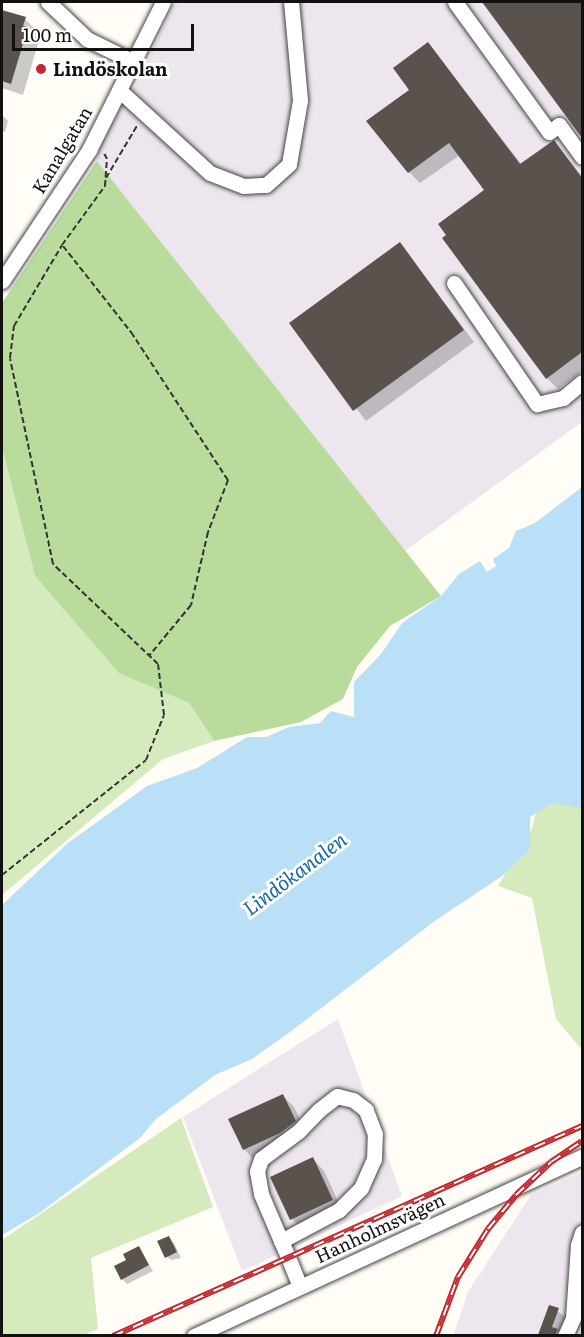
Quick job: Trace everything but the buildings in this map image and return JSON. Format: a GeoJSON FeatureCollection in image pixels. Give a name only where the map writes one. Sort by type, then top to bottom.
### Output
{"type":"FeatureCollection","features":[{"type":"Feature","properties":{"kind":"street"},"geometry":{"type":"LineString","coordinates":[[48,2],[87,39],[134,62]]}},
{"type":"Feature","properties":{"kind":"street","name":"Kanalgatan"},"geometry":{"type":"LineString","coordinates":[[2,281],[96,137],[163,2]]}},
{"type":"Feature","properties":{"kind":"street"},"geometry":{"type":"LineString","coordinates":[[119,90],[195,163],[210,173],[243,186],[266,185],[289,164],[300,100],[291,2]]}},
{"type":"Feature","properties":{"kind":"street"},"geometry":{"type":"LineString","coordinates":[[455,2],[549,132],[559,125],[582,157]]}},
{"type":"Feature","properties":{"kind":"street"},"geometry":{"type":"LineString","coordinates":[[454,283],[537,404],[563,398],[582,382]]}},
{"type":"Feature","properties":{"kind":"street"},"geometry":{"type":"LineString","coordinates":[[281,1241],[339,1210],[361,1188],[374,1159],[375,1134],[366,1110],[353,1100],[337,1096],[299,1131],[261,1159],[257,1171],[261,1194],[300,1286]]}},
{"type":"Feature","properties":{"kind":"street","name":"Hanholmsvägen"},"geometry":{"type":"LineString","coordinates":[[194,1335],[582,1157]]}},
{"type":"Feature","properties":{"kind":"street"},"geometry":{"type":"LineString","coordinates":[[565,1335],[573,1318],[578,1245],[582,1233]]}},
{"type":"Feature","properties":{"kind":"path"},"geometry":{"type":"LineString","coordinates":[[2,874],[146,760],[164,714],[158,664],[53,564],[10,358],[14,326],[143,113]]}},
{"type":"Feature","properties":{"kind":"path"},"geometry":{"type":"LineString","coordinates":[[96,137],[107,159],[105,179]]}},
{"type":"Feature","properties":{"kind":"path"},"geometry":{"type":"LineString","coordinates":[[62,245],[131,332],[228,480],[208,532],[191,605],[149,656]]}},
{"type":"Feature","properties":{"kind":"shaded area"},"geometry":{"type":"Polygon","coordinates":[[[174,2],[582,2],[582,422],[405,551],[97,161],[101,139],[140,79],[174,2]]]}},
{"type":"Feature","properties":{"kind":"shaded area"},"geometry":{"type":"Polygon","coordinates":[[[338,1019],[402,1196],[242,1271],[183,1117],[338,1019]]]}},
{"type":"Feature","properties":{"kind":"shaded area"},"geometry":{"type":"Polygon","coordinates":[[[582,1172],[582,1335],[453,1336],[468,1292],[531,1195],[582,1172]]]}},
{"type":"Feature","properties":{"kind":"green space"},"geometry":{"type":"Polygon","coordinates":[[[97,161],[441,596],[390,626],[357,667],[343,699],[301,722],[214,741],[189,703],[119,673],[35,576],[2,448],[2,303],[97,161]]]}},
{"type":"Feature","properties":{"kind":"green space"},"geometry":{"type":"Polygon","coordinates":[[[2,448],[35,576],[119,672],[189,703],[214,741],[163,759],[2,895],[2,448]]]}},
{"type":"Feature","properties":{"kind":"green space"},"geometry":{"type":"Polygon","coordinates":[[[563,800],[582,805],[582,1050],[556,1019],[532,898],[498,886],[532,828],[538,805],[563,800]]]}},
{"type":"Feature","properties":{"kind":"green space"},"geometry":{"type":"Polygon","coordinates":[[[181,1118],[213,1207],[91,1258],[98,1329],[84,1335],[2,1335],[2,1240],[181,1118]]]}},
{"type":"Feature","properties":{"kind":"water","name":"Lindökanalen"},"geometry":{"type":"Polygon","coordinates":[[[582,487],[582,808],[552,803],[530,817],[530,849],[502,876],[436,920],[252,1059],[215,1075],[156,1119],[140,1138],[38,1214],[2,1235],[2,905],[68,843],[147,786],[197,768],[247,737],[266,737],[289,727],[320,723],[331,711],[354,717],[354,682],[381,654],[402,623],[441,596],[459,574],[480,561],[487,572],[496,566],[493,559],[509,548],[516,531],[535,523],[582,487]]]}},
{"type":"Feature","properties":{"kind":"railway"},"geometry":{"type":"LineString","coordinates":[[113,1336],[582,1126]]}},
{"type":"Feature","properties":{"kind":"railway"},"geometry":{"type":"LineString","coordinates":[[436,1336],[458,1277],[488,1229],[516,1195],[551,1162],[582,1141]]}},
{"type":"Feature","properties":{"kind":"place","name":"Lindöskolan"},"geometry":{"type":"Point","coordinates":[41,69]}}]}
